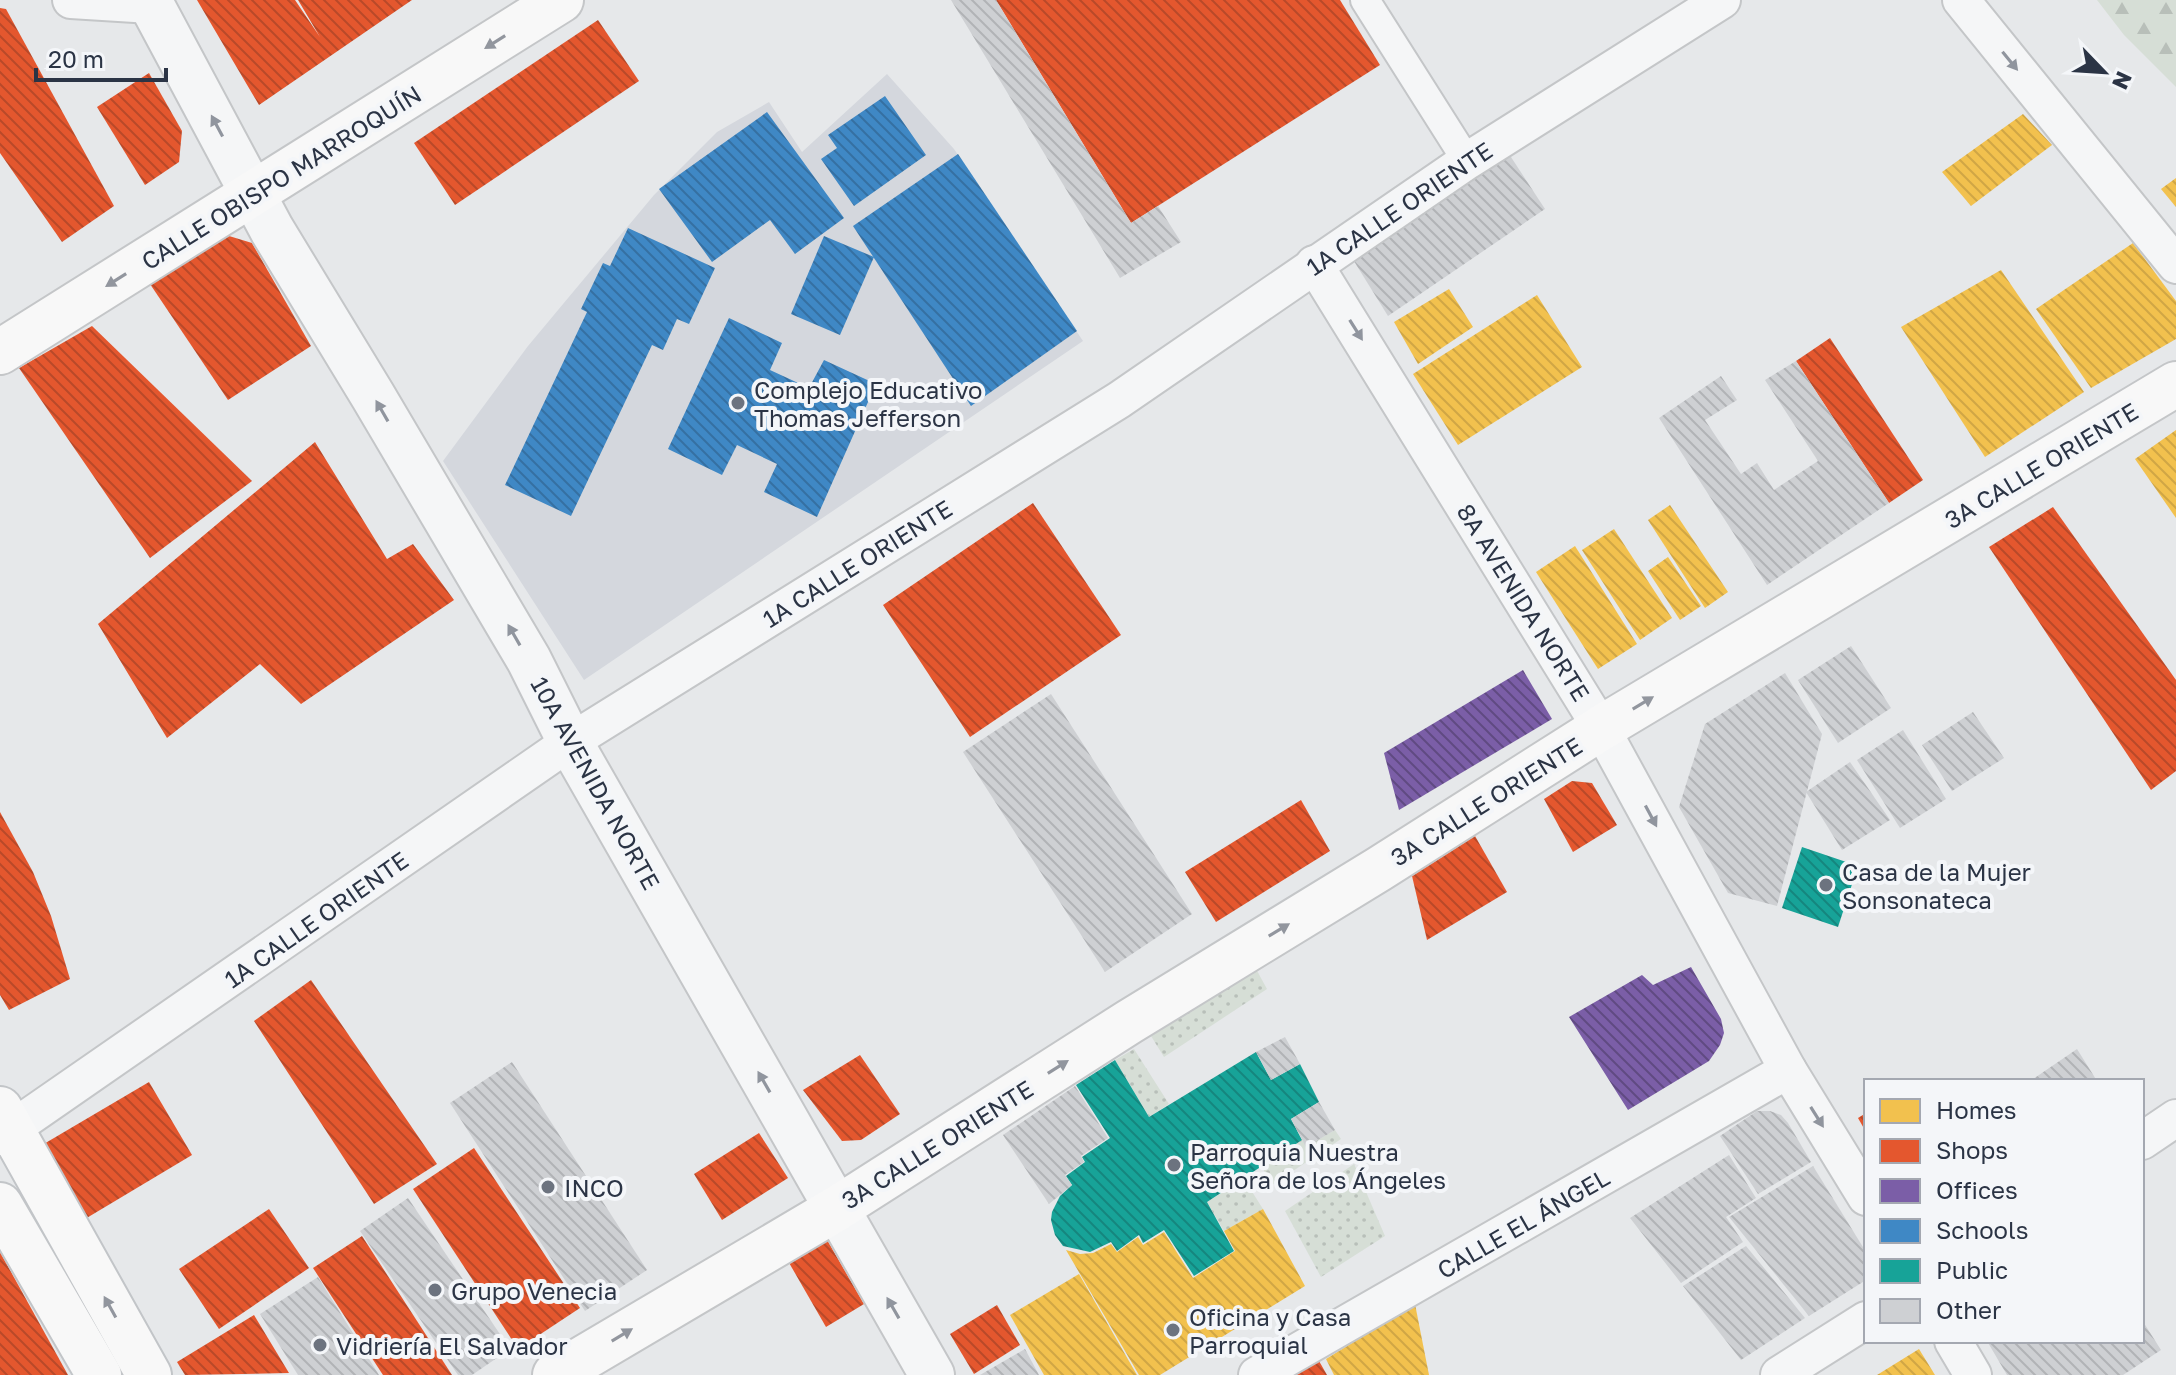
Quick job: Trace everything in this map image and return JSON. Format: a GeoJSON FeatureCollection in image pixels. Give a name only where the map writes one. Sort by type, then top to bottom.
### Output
{"type":"FeatureCollection","features":[{"type":"Feature","properties":{"kind":"main road","name":"CALLE OBISPO MARROQUÍN"},"geometry":{"type":"LineString","coordinates":[[0,352],[561,0]]}},
{"type":"Feature","properties":{"kind":"main road","name":"3A CALLE ORIENTE"},"geometry":{"type":"LineString","coordinates":[[555,1375],[836,1209],[1116,1030],[1601,728],[2176,384]]}},
{"type":"Feature","properties":{"kind":"main road"},"geometry":{"type":"LineString","coordinates":[[4,1125],[149,1375]]}},
{"type":"Feature","properties":{"kind":"main road"},"geometry":{"type":"LineString","coordinates":[[0,1205],[99,1375]]}},
{"type":"Feature","properties":{"kind":"street"},"geometry":{"type":"LineString","coordinates":[[71,0],[150,2]]}},
{"type":"Feature","properties":{"kind":"street"},"geometry":{"type":"LineString","coordinates":[[1365,0],[1467,161]]}},
{"type":"Feature","properties":{"kind":"street","name":"1A CALLE ORIENTE"},"geometry":{"type":"LineString","coordinates":[[4,1125],[570,742],[1119,400],[1467,161],[1722,0]]}},
{"type":"Feature","properties":{"kind":"street"},"geometry":{"type":"LineString","coordinates":[[1961,0],[2176,265]]}},
{"type":"Feature","properties":{"kind":"street","name":"10A AVENIDA NORTE"},"geometry":{"type":"LineString","coordinates":[[150,2],[253,195],[529,660],[570,742],[932,1375]]}},
{"type":"Feature","properties":{"kind":"street","name":"8A AVENIDA NORTE"},"geometry":{"type":"LineString","coordinates":[[1314,264],[1601,728],[1788,1070],[1864,1194]]}},
{"type":"Feature","properties":{"kind":"street","name":"CALLE EL ÁNGEL"},"geometry":{"type":"LineString","coordinates":[[1257,1375],[1788,1070]]}},
{"type":"Feature","properties":{"kind":"street"},"geometry":{"type":"LineString","coordinates":[[2144,1140],[2176,1118]]}},
{"type":"Feature","properties":{"kind":"street"},"geometry":{"type":"LineString","coordinates":[[1779,1375],[1864,1321]]}},
{"type":"Feature","properties":{"kind":"street"},"geometry":{"type":"LineString","coordinates":[[1954,1343],[1973,1375]]}},
{"type":"Feature","properties":{"kind":"shaded area","name":"Complejo Educativo Thomas Jefferson"},"geometry":{"type":"Polygon","coordinates":[[[887,74],[954,149],[1083,341],[584,680],[443,461],[528,346],[654,195],[717,132],[769,102],[802,152],[887,74]]]}},
{"type":"Feature","properties":{"kind":"green space"},"geometry":{"type":"Polygon","coordinates":[[[2097,0],[2176,0],[2176,87],[2124,35],[2097,0]]]}},
{"type":"Feature","properties":{"kind":"green space"},"geometry":{"type":"Polygon","coordinates":[[[1256,969],[1267,989],[1164,1057],[1151,1036],[1256,969]]]}},
{"type":"Feature","properties":{"kind":"green space"},"geometry":{"type":"Polygon","coordinates":[[[1134,1049],[1169,1104],[1149,1117],[1115,1060],[1134,1049]]]}},
{"type":"Feature","properties":{"kind":"green space"},"geometry":{"type":"Polygon","coordinates":[[[1335,1130],[1341,1139],[1272,1185],[1262,1167],[1302,1140],[1307,1146],[1335,1130]]]}},
{"type":"Feature","properties":{"kind":"green space"},"geometry":{"type":"Polygon","coordinates":[[[1354,1164],[1385,1236],[1321,1277],[1285,1211],[1354,1164]]]}},
{"type":"Feature","properties":{"kind":"green space"},"geometry":{"type":"Polygon","coordinates":[[[1244,1179],[1263,1209],[1224,1231],[1207,1202],[1244,1179]]]}},
{"type":"Feature","properties":{"kind":"building: Homes"},"geometry":{"type":"Polygon","coordinates":[[[2023,114],[2052,145],[1971,206],[1942,172],[2023,114]]]}},
{"type":"Feature","properties":{"kind":"building: Homes"},"geometry":{"type":"Polygon","coordinates":[[[2176,178],[2176,207],[2161,189],[2176,178]]]}},
{"type":"Feature","properties":{"kind":"building: Homes"},"geometry":{"type":"Polygon","coordinates":[[[2133,243],[2176,301],[2176,339],[2091,388],[2036,309],[2133,243]]]}},
{"type":"Feature","properties":{"kind":"building: Homes"},"geometry":{"type":"Polygon","coordinates":[[[2001,270],[2084,392],[1985,457],[1901,327],[2001,270]]]}},
{"type":"Feature","properties":{"kind":"building: Homes"},"geometry":{"type":"Polygon","coordinates":[[[1449,289],[1473,327],[1418,364],[1394,322],[1449,289]]]}},
{"type":"Feature","properties":{"kind":"building: Homes"},"geometry":{"type":"Polygon","coordinates":[[[1537,295],[1582,367],[1458,445],[1413,374],[1537,295]]]}},
{"type":"Feature","properties":{"kind":"building: Homes"},"geometry":{"type":"Polygon","coordinates":[[[2176,430],[2176,518],[2135,459],[2176,430]]]}},
{"type":"Feature","properties":{"kind":"building: Homes"},"geometry":{"type":"Polygon","coordinates":[[[1670,505],[1728,592],[1705,608],[1648,520],[1670,505]]]}},
{"type":"Feature","properties":{"kind":"building: Homes"},"geometry":{"type":"Polygon","coordinates":[[[1614,529],[1672,618],[1640,640],[1582,550],[1614,529]]]}},
{"type":"Feature","properties":{"kind":"building: Homes"},"geometry":{"type":"Polygon","coordinates":[[[1575,546],[1637,644],[1598,669],[1536,572],[1575,546]]]}},
{"type":"Feature","properties":{"kind":"building: Homes"},"geometry":{"type":"Polygon","coordinates":[[[1668,557],[1701,606],[1680,620],[1648,571],[1668,557]]]}},
{"type":"Feature","properties":{"kind":"building: Homes","name":"Oficina y Casa Parroquial"},"geometry":{"type":"Polygon","coordinates":[[[1263,1209],[1305,1286],[1160,1375],[1139,1375],[1066,1250],[1080,1254],[1093,1253],[1111,1244],[1117,1252],[1138,1237],[1143,1245],[1164,1232],[1193,1278],[1235,1251],[1224,1231],[1263,1209]]]}},
{"type":"Feature","properties":{"kind":"building: Homes"},"geometry":{"type":"Polygon","coordinates":[[[1079,1274],[1137,1375],[1044,1375],[1010,1315],[1079,1274]]]}},
{"type":"Feature","properties":{"kind":"building: Homes"},"geometry":{"type":"Polygon","coordinates":[[[1415,1304],[1429,1375],[1334,1375],[1326,1359],[1415,1304]]]}},
{"type":"Feature","properties":{"kind":"building: Homes"},"geometry":{"type":"Polygon","coordinates":[[[1919,1349],[1935,1375],[1877,1375],[1919,1349]]]}},
{"type":"Feature","properties":{"kind":"building: Shops"},"geometry":{"type":"Polygon","coordinates":[[[197,0],[295,0],[320,37],[298,0],[412,0],[259,105],[197,0]]]}},
{"type":"Feature","properties":{"kind":"building: Shops"},"geometry":{"type":"Polygon","coordinates":[[[996,0],[1340,0],[1380,65],[1131,223],[996,0]]]}},
{"type":"Feature","properties":{"kind":"building: Shops"},"geometry":{"type":"Polygon","coordinates":[[[0,8],[6,9],[114,206],[62,242],[0,153],[0,8]]]}},
{"type":"Feature","properties":{"kind":"building: Shops"},"geometry":{"type":"Polygon","coordinates":[[[598,20],[639,81],[455,205],[414,143],[598,20]]]}},
{"type":"Feature","properties":{"kind":"building: Shops"},"geometry":{"type":"Polygon","coordinates":[[[149,73],[182,131],[179,162],[145,185],[97,107],[149,73]]]}},
{"type":"Feature","properties":{"kind":"building: Shops"},"geometry":{"type":"Polygon","coordinates":[[[229,236],[252,243],[311,346],[228,400],[150,284],[229,236]]]}},
{"type":"Feature","properties":{"kind":"building: Shops"},"geometry":{"type":"Polygon","coordinates":[[[92,326],[252,481],[150,558],[19,368],[92,326]]]}},
{"type":"Feature","properties":{"kind":"building: Shops"},"geometry":{"type":"Polygon","coordinates":[[[1830,338],[1923,480],[1889,503],[1796,361],[1830,338]]]}},
{"type":"Feature","properties":{"kind":"building: Shops"},"geometry":{"type":"Polygon","coordinates":[[[315,442],[387,559],[413,544],[454,600],[301,704],[260,664],[167,738],[98,624],[315,442]]]}},
{"type":"Feature","properties":{"kind":"building: Shops"},"geometry":{"type":"Polygon","coordinates":[[[1033,503],[1121,635],[970,737],[883,605],[1033,503]]]}},
{"type":"Feature","properties":{"kind":"building: Shops"},"geometry":{"type":"Polygon","coordinates":[[[2053,507],[2176,680],[2176,771],[2151,790],[1989,547],[2053,507]]]}},
{"type":"Feature","properties":{"kind":"building: Shops"},"geometry":{"type":"Polygon","coordinates":[[[1572,781],[1592,783],[1617,825],[1573,852],[1544,799],[1572,781]]]}},
{"type":"Feature","properties":{"kind":"building: Shops"},"geometry":{"type":"Polygon","coordinates":[[[1301,800],[1330,851],[1216,922],[1185,872],[1301,800]]]}},
{"type":"Feature","properties":{"kind":"building: Shops"},"geometry":{"type":"Polygon","coordinates":[[[0,812],[33,872],[51,916],[70,979],[9,1010],[0,995],[0,812]]]}},
{"type":"Feature","properties":{"kind":"building: Shops"},"geometry":{"type":"Polygon","coordinates":[[[1475,836],[1507,892],[1427,940],[1412,876],[1475,836]]]}},
{"type":"Feature","properties":{"kind":"building: Shops"},"geometry":{"type":"Polygon","coordinates":[[[311,980],[437,1164],[374,1204],[254,1021],[311,980]]]}},
{"type":"Feature","properties":{"kind":"building: Shops"},"geometry":{"type":"Polygon","coordinates":[[[860,1055],[900,1114],[861,1140],[842,1141],[803,1090],[860,1055]]]}},
{"type":"Feature","properties":{"kind":"building: Shops"},"geometry":{"type":"Polygon","coordinates":[[[149,1082],[192,1155],[80,1222],[37,1148],[149,1082]]]}},
{"type":"Feature","properties":{"kind":"building: Shops"},"geometry":{"type":"Polygon","coordinates":[[[1864,1114],[1864,1128],[1858,1118],[1864,1114]]]}},
{"type":"Feature","properties":{"kind":"building: Shops"},"geometry":{"type":"Polygon","coordinates":[[[759,1133],[788,1178],[722,1220],[694,1174],[759,1133]]]}},
{"type":"Feature","properties":{"kind":"building: Shops"},"geometry":{"type":"Polygon","coordinates":[[[474,1148],[580,1308],[518,1349],[413,1189],[474,1148]]]}},
{"type":"Feature","properties":{"kind":"building: Shops"},"geometry":{"type":"Polygon","coordinates":[[[269,1209],[309,1268],[219,1329],[179,1269],[269,1209]]]}},
{"type":"Feature","properties":{"kind":"building: Shops"},"geometry":{"type":"Polygon","coordinates":[[[362,1236],[452,1375],[383,1375],[313,1268],[362,1236]]]}},
{"type":"Feature","properties":{"kind":"building: Shops"},"geometry":{"type":"Polygon","coordinates":[[[826,1238],[864,1304],[826,1327],[788,1261],[826,1238]]]}},
{"type":"Feature","properties":{"kind":"building: Shops"},"geometry":{"type":"Polygon","coordinates":[[[0,1252],[68,1375],[0,1375],[0,1252]]]}},
{"type":"Feature","properties":{"kind":"building: Shops"},"geometry":{"type":"Polygon","coordinates":[[[997,1305],[1020,1345],[974,1374],[950,1334],[997,1305]]]}},
{"type":"Feature","properties":{"kind":"building: Shops"},"geometry":{"type":"Polygon","coordinates":[[[254,1315],[289,1373],[185,1375],[177,1362],[254,1315]]]}},
{"type":"Feature","properties":{"kind":"building: Shops"},"geometry":{"type":"Polygon","coordinates":[[[1319,1361],[1327,1375],[1293,1375],[1319,1361]]]}},
{"type":"Feature","properties":{"kind":"building: Offices"},"geometry":{"type":"Polygon","coordinates":[[[1523,670],[1552,719],[1399,810],[1384,753],[1523,670]]]}},
{"type":"Feature","properties":{"kind":"building: Offices"},"geometry":{"type":"Polygon","coordinates":[[[1691,967],[1721,1019],[1724,1033],[1720,1045],[1709,1061],[1628,1110],[1569,1017],[1642,975],[1653,985],[1691,967]]]}},
{"type":"Feature","properties":{"kind":"building: Schools"},"geometry":{"type":"Polygon","coordinates":[[[885,96],[926,155],[854,206],[821,159],[837,148],[828,135],[885,96]]]}},
{"type":"Feature","properties":{"kind":"building: Schools"},"geometry":{"type":"Polygon","coordinates":[[[767,112],[844,218],[795,254],[770,220],[712,262],[659,189],[767,112]]]}},
{"type":"Feature","properties":{"kind":"building: Schools"},"geometry":{"type":"Polygon","coordinates":[[[958,154],[1077,331],[971,406],[853,226],[958,154]]]}},
{"type":"Feature","properties":{"kind":"building: Schools"},"geometry":{"type":"Polygon","coordinates":[[[628,228],[715,268],[689,324],[677,319],[663,350],[652,345],[571,516],[505,485],[587,312],[581,309],[603,263],[610,266],[628,228]]]}},
{"type":"Feature","properties":{"kind":"building: Schools"},"geometry":{"type":"Polygon","coordinates":[[[824,236],[874,257],[840,335],[791,314],[824,236]]]}},
{"type":"Feature","properties":{"kind":"building: Schools"},"geometry":{"type":"Polygon","coordinates":[[[729,318],[782,343],[770,370],[809,388],[824,360],[876,384],[817,517],[764,492],[777,464],[737,445],[722,475],[668,449],[729,318]]]}},
{"type":"Feature","properties":{"kind":"building: Public"},"geometry":{"type":"Polygon","coordinates":[[[1802,847],[1858,866],[1838,927],[1782,908],[1802,847]]]}},
{"type":"Feature","properties":{"kind":"building: Public","name":"Parroquia Nuestra Señora de los Ángeles"},"geometry":{"type":"Polygon","coordinates":[[[1256,1052],[1271,1080],[1300,1064],[1319,1102],[1291,1119],[1302,1140],[1207,1202],[1234,1251],[1194,1276],[1164,1230],[1143,1243],[1139,1235],[1117,1251],[1111,1242],[1090,1252],[1063,1246],[1055,1235],[1051,1220],[1060,1196],[1072,1185],[1066,1176],[1085,1162],[1082,1157],[1110,1138],[1076,1085],[1115,1060],[1149,1117],[1256,1052]]]}},
{"type":"Feature","properties":{"kind":"building: Other"},"geometry":{"type":"Polygon","coordinates":[[[951,0],[996,0],[1131,223],[1158,206],[1181,242],[1120,278],[951,0]]]}},
{"type":"Feature","properties":{"kind":"building: Other"},"geometry":{"type":"Polygon","coordinates":[[[1509,154],[1545,209],[1388,316],[1352,258],[1509,154]]]}},
{"type":"Feature","properties":{"kind":"building: Other"},"geometry":{"type":"Polygon","coordinates":[[[1796,361],[1889,503],[1767,585],[1659,418],[1721,376],[1737,400],[1705,420],[1741,474],[1757,463],[1774,490],[1818,461],[1765,380],[1796,361]]]}},
{"type":"Feature","properties":{"kind":"building: Other"},"geometry":{"type":"Polygon","coordinates":[[[1851,646],[1891,708],[1838,743],[1798,680],[1851,646]]]}},
{"type":"Feature","properties":{"kind":"building: Other"},"geometry":{"type":"Polygon","coordinates":[[[1785,673],[1822,734],[1777,906],[1728,893],[1679,807],[1705,724],[1785,673]]]}},
{"type":"Feature","properties":{"kind":"building: Other"},"geometry":{"type":"Polygon","coordinates":[[[1051,694],[1192,914],[1105,972],[963,752],[1051,694]]]}},
{"type":"Feature","properties":{"kind":"building: Other"},"geometry":{"type":"Polygon","coordinates":[[[1973,712],[2004,758],[1952,791],[1922,745],[1973,712]]]}},
{"type":"Feature","properties":{"kind":"building: Other"},"geometry":{"type":"Polygon","coordinates":[[[1903,730],[1946,799],[1900,828],[1857,760],[1903,730]]]}},
{"type":"Feature","properties":{"kind":"building: Other"},"geometry":{"type":"Polygon","coordinates":[[[1850,762],[1890,820],[1842,850],[1806,792],[1850,762]]]}},
{"type":"Feature","properties":{"kind":"building: Other"},"geometry":{"type":"Polygon","coordinates":[[[1285,1037],[1300,1064],[1271,1080],[1256,1052],[1285,1037]]]}},
{"type":"Feature","properties":{"kind":"building: Other"},"geometry":{"type":"Polygon","coordinates":[[[2077,1049],[2096,1079],[2033,1079],[2077,1049]]]}},
{"type":"Feature","properties":{"kind":"building: Other","name":"INCO"},"geometry":{"type":"Polygon","coordinates":[[[512,1062],[647,1270],[585,1311],[450,1103],[512,1062]]]}},
{"type":"Feature","properties":{"kind":"building: Other"},"geometry":{"type":"Polygon","coordinates":[[[1075,1086],[1108,1138],[1081,1156],[1084,1162],[1065,1175],[1072,1185],[1049,1204],[1003,1135],[1075,1086]]]}},
{"type":"Feature","properties":{"kind":"building: Other"},"geometry":{"type":"Polygon","coordinates":[[[1319,1102],[1335,1130],[1306,1147],[1291,1119],[1319,1102]]]}},
{"type":"Feature","properties":{"kind":"building: Other"},"geometry":{"type":"Polygon","coordinates":[[[1757,1111],[1781,1115],[1811,1162],[1758,1194],[1720,1136],[1757,1111]]]}},
{"type":"Feature","properties":{"kind":"building: Other"},"geometry":{"type":"Polygon","coordinates":[[[1729,1155],[1756,1198],[1726,1217],[1743,1242],[1681,1283],[1630,1218],[1729,1155]]]}},
{"type":"Feature","properties":{"kind":"building: Other"},"geometry":{"type":"Polygon","coordinates":[[[1813,1166],[1864,1249],[1864,1281],[1809,1316],[1729,1217],[1813,1166]]]}},
{"type":"Feature","properties":{"kind":"building: Other","name":"Grupo Venecia"},"geometry":{"type":"Polygon","coordinates":[[[408,1198],[510,1349],[472,1375],[458,1375],[360,1231],[408,1198]]]}},
{"type":"Feature","properties":{"kind":"building: Other"},"geometry":{"type":"Polygon","coordinates":[[[1746,1246],[1805,1318],[1741,1360],[1683,1286],[1746,1246]]]}},
{"type":"Feature","properties":{"kind":"building: Other","name":"Vidriería El Salvador"},"geometry":{"type":"Polygon","coordinates":[[[318,1277],[379,1375],[298,1375],[260,1314],[318,1277]]]}},
{"type":"Feature","properties":{"kind":"building: Other"},"geometry":{"type":"Polygon","coordinates":[[[2144,1323],[2161,1350],[2123,1375],[2007,1375],[1988,1343],[2144,1343],[2144,1323]]]}},
{"type":"Feature","properties":{"kind":"building: Other"},"geometry":{"type":"Polygon","coordinates":[[[1025,1349],[1039,1375],[980,1375],[1025,1349]]]}},
{"type":"Feature","properties":{"kind":"place","name":"Complejo Educativo Thomas Jefferson"},"geometry":{"type":"Point","coordinates":[738,403]}},
{"type":"Feature","properties":{"kind":"place","name":"Casa de la Mujer Sonsonateca"},"geometry":{"type":"Point","coordinates":[1826,885]}},
{"type":"Feature","properties":{"kind":"place","name":"Parroquia Nuestra Señora de los Ángeles"},"geometry":{"type":"Point","coordinates":[1174,1165]}},
{"type":"Feature","properties":{"kind":"place","name":"INCO"},"geometry":{"type":"Point","coordinates":[548,1187]}},
{"type":"Feature","properties":{"kind":"place","name":"Grupo Venecia"},"geometry":{"type":"Point","coordinates":[435,1290]}},
{"type":"Feature","properties":{"kind":"place","name":"Oficina y Casa Parroquial"},"geometry":{"type":"Point","coordinates":[1173,1330]}},
{"type":"Feature","properties":{"kind":"place","name":"Vidriería El Salvador"},"geometry":{"type":"Point","coordinates":[320,1345]}}]}
